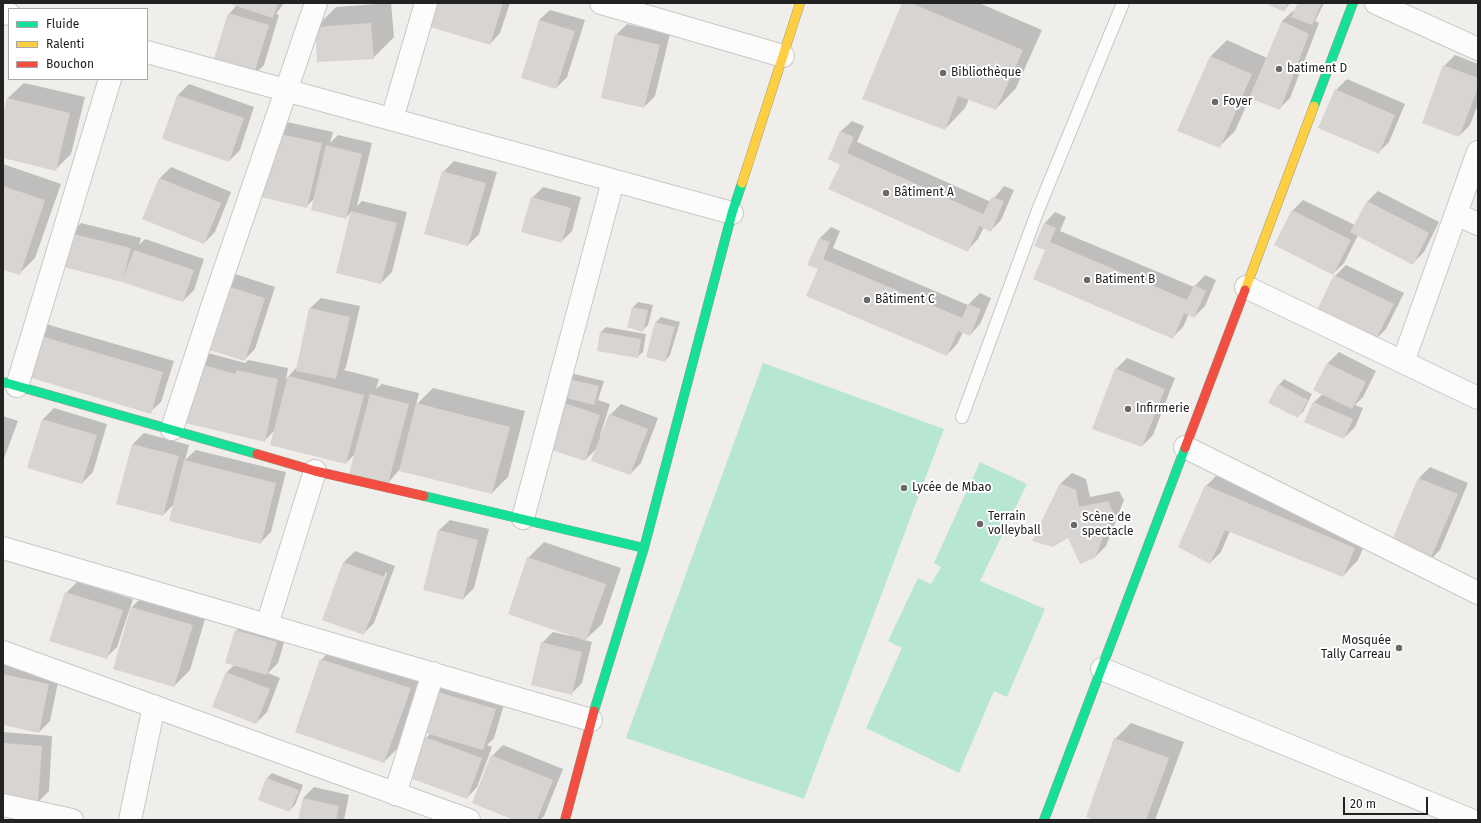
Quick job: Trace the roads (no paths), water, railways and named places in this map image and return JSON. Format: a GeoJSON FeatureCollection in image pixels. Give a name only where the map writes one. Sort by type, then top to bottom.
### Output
{"type":"FeatureCollection","features":[{"type":"Feature","properties":{"kind":"street"},"geometry":{"type":"LineString","coordinates":[[172,429],[212,307],[288,90],[316,3]]}},
{"type":"Feature","properties":{"kind":"street"},"geometry":{"type":"LineString","coordinates":[[392,119],[426,3]]}},
{"type":"Feature","properties":{"kind":"street"},"geometry":{"type":"LineString","coordinates":[[601,3],[624,6],[783,56]]}},
{"type":"Feature","properties":{"kind":"street"},"geometry":{"type":"LineString","coordinates":[[565,820],[591,720],[644,548],[732,213],[800,3]]}},
{"type":"Feature","properties":{"kind":"street"},"geometry":{"type":"LineString","coordinates":[[1044,820],[1353,3]]}},
{"type":"Feature","properties":{"kind":"street"},"geometry":{"type":"LineString","coordinates":[[1376,3],[1478,49]]}},
{"type":"Feature","properties":{"kind":"street"},"geometry":{"type":"LineString","coordinates":[[148,52],[732,213]]}},
{"type":"Feature","properties":{"kind":"street"},"geometry":{"type":"LineString","coordinates":[[110,80],[10,384],[315,471],[523,518],[644,548]]}},
{"type":"Feature","properties":{"kind":"street"},"geometry":{"type":"LineString","coordinates":[[1403,362],[1478,152]]}},
{"type":"Feature","properties":{"kind":"street"},"geometry":{"type":"LineString","coordinates":[[523,518],[613,181]]}},
{"type":"Feature","properties":{"kind":"street"},"geometry":{"type":"LineString","coordinates":[[1456,214],[1478,224]]}},
{"type":"Feature","properties":{"kind":"street"},"geometry":{"type":"LineString","coordinates":[[1246,287],[1478,398]]}},
{"type":"Feature","properties":{"kind":"street"},"geometry":{"type":"LineString","coordinates":[[1185,447],[1478,593]]}},
{"type":"Feature","properties":{"kind":"street"},"geometry":{"type":"LineString","coordinates":[[267,625],[315,471]]}},
{"type":"Feature","properties":{"kind":"street"},"geometry":{"type":"LineString","coordinates":[[4,552],[267,625],[591,720]]}},
{"type":"Feature","properties":{"kind":"street"},"geometry":{"type":"LineString","coordinates":[[3,652],[468,820]]}},
{"type":"Feature","properties":{"kind":"street"},"geometry":{"type":"LineString","coordinates":[[1102,669],[1471,820]]}},
{"type":"Feature","properties":{"kind":"street"},"geometry":{"type":"LineString","coordinates":[[395,794],[433,673]]}},
{"type":"Feature","properties":{"kind":"street"},"geometry":{"type":"LineString","coordinates":[[130,820],[154,706]]}},
{"type":"Feature","properties":{"kind":"street"},"geometry":{"type":"LineString","coordinates":[[3,805],[72,820]]}},
{"type":"Feature","properties":{"kind":"lane"},"geometry":{"type":"LineString","coordinates":[[962,417],[1038,210],[1123,3]]}},
{"type":"Feature","properties":{"kind":"place","name":"batiment D"},"geometry":{"type":"Point","coordinates":[1279,69]}},
{"type":"Feature","properties":{"kind":"place","name":"Bibliothèque"},"geometry":{"type":"Point","coordinates":[943,73]}},
{"type":"Feature","properties":{"kind":"place","name":"Foyer"},"geometry":{"type":"Point","coordinates":[1215,102]}},
{"type":"Feature","properties":{"kind":"place","name":"Bâtiment A"},"geometry":{"type":"Point","coordinates":[886,193]}},
{"type":"Feature","properties":{"kind":"place","name":"Batiment B"},"geometry":{"type":"Point","coordinates":[1087,280]}},
{"type":"Feature","properties":{"kind":"place","name":"Bâtiment C"},"geometry":{"type":"Point","coordinates":[867,300]}},
{"type":"Feature","properties":{"kind":"place","name":"Infirmerie"},"geometry":{"type":"Point","coordinates":[1128,409]}},
{"type":"Feature","properties":{"kind":"place","name":"Lycée de Mbao"},"geometry":{"type":"Point","coordinates":[904,488]}},
{"type":"Feature","properties":{"kind":"place","name":"Terrain volleyball"},"geometry":{"type":"Point","coordinates":[980,524]}},
{"type":"Feature","properties":{"kind":"place","name":"Scène de spectacle"},"geometry":{"type":"Point","coordinates":[1074,525]}},
{"type":"Feature","properties":{"kind":"place","name":"Mosquée Tally Carreau"},"geometry":{"type":"Point","coordinates":[1399,648]}}]}
